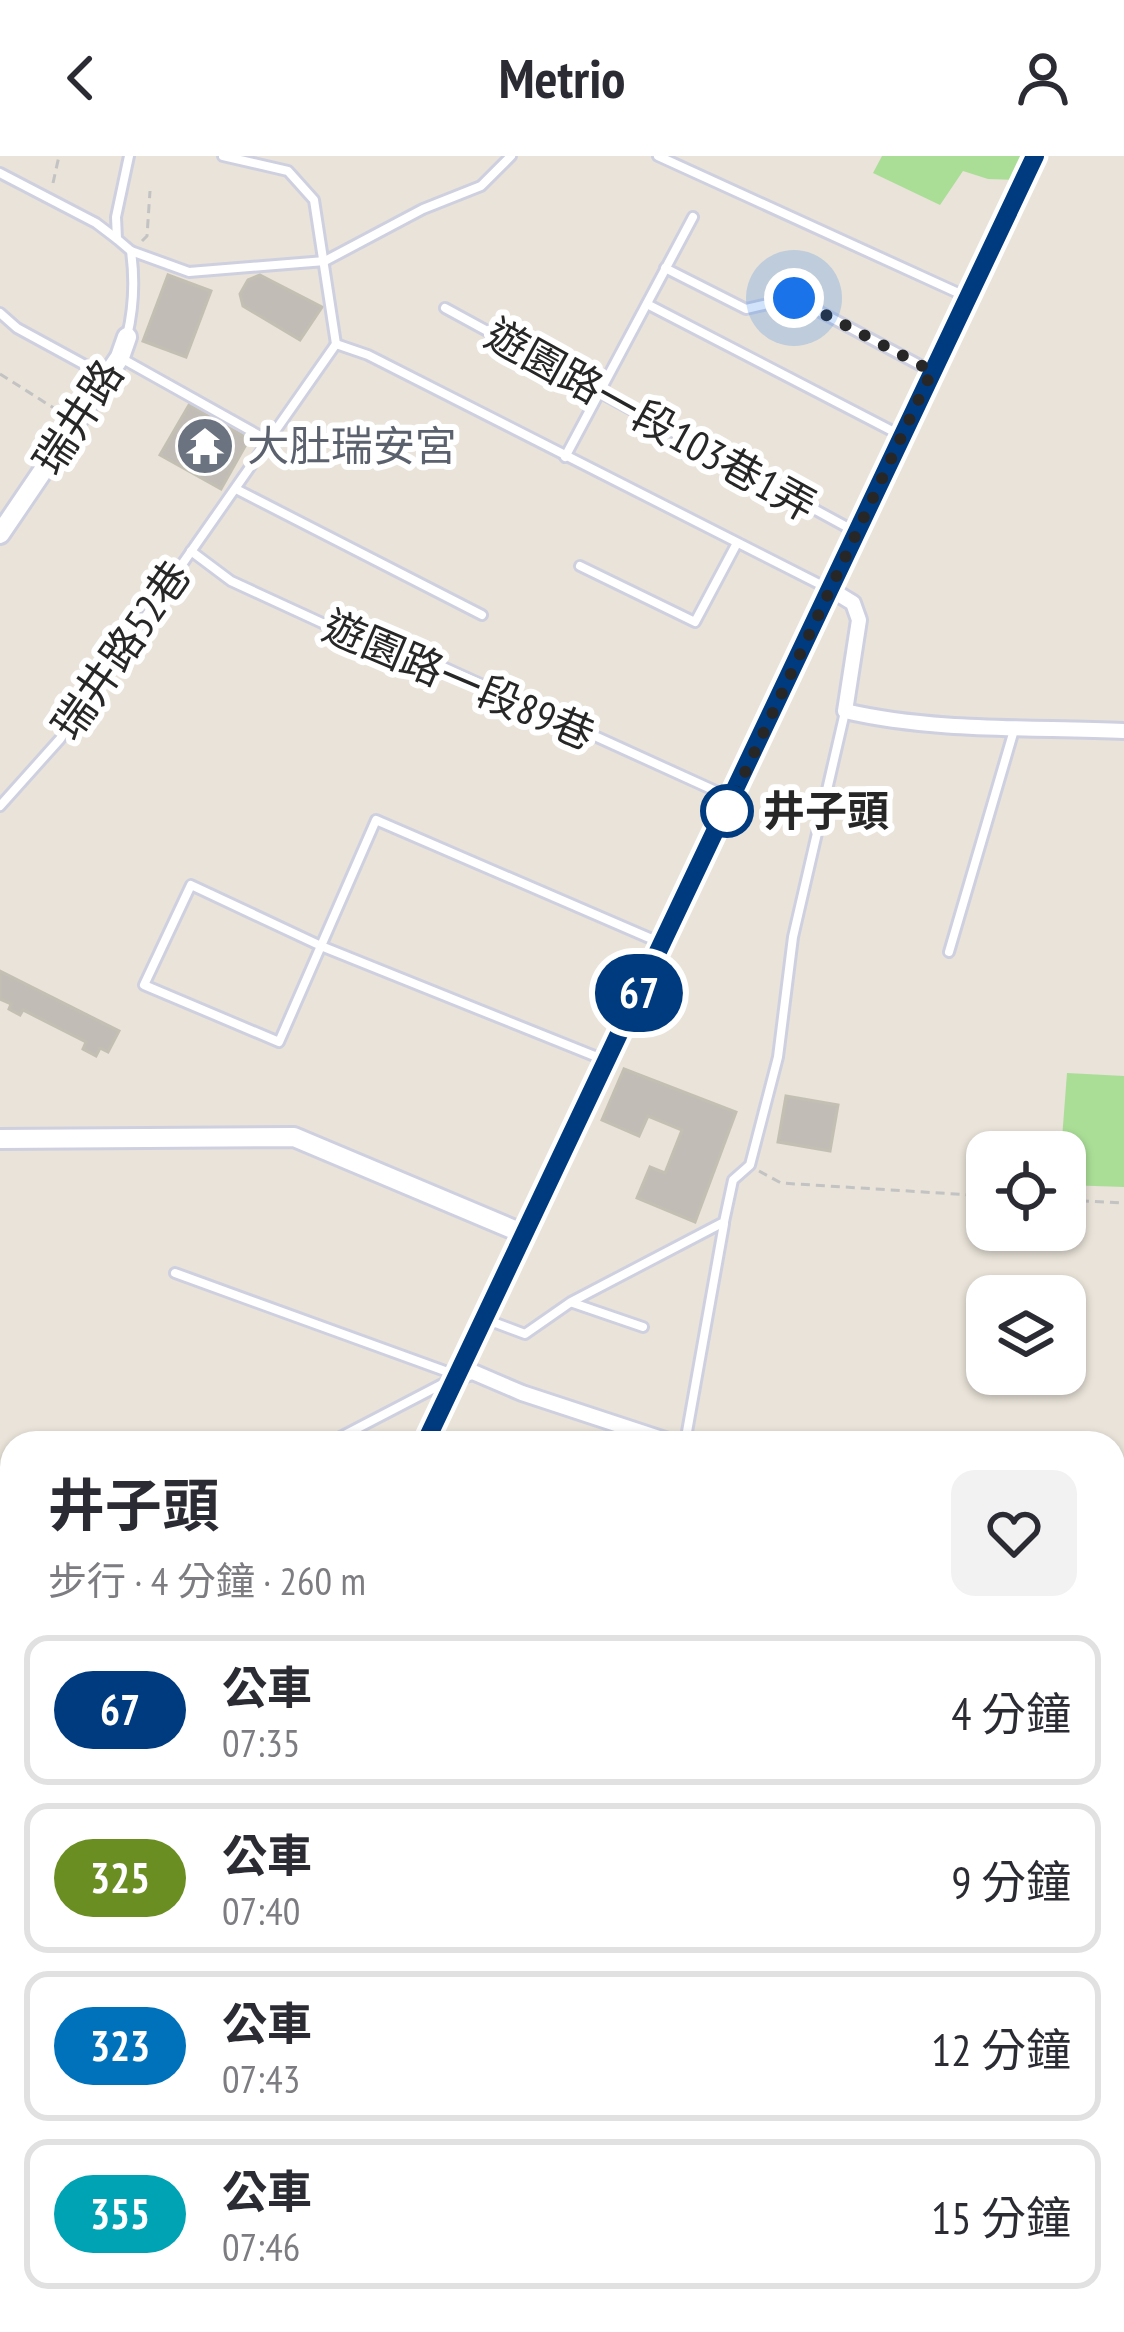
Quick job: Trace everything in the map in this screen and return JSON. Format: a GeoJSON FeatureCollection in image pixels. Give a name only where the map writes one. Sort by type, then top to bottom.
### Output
{"type":"FeatureCollection","features":[{"type":"Feature","properties":{"kind":"street"},"geometry":{"type":"LineString","coordinates":[[431,1431],[1035,156]]}},
{"type":"Feature","properties":{"kind":"street","name":"瑞井路"},"geometry":{"type":"LineString","coordinates":[[0,534],[120,357],[127,337]]}},
{"type":"Feature","properties":{"kind":"street"},"geometry":{"type":"LineString","coordinates":[[830,590],[853,603],[859,620],[845,711],[1014,729],[1124,731]]}},
{"type":"Feature","properties":{"kind":"street"},"geometry":{"type":"LineString","coordinates":[[0,1139],[294,1137],[524,1234]]}},
{"type":"Feature","properties":{"kind":"street"},"geometry":{"type":"LineString","coordinates":[[458,1376],[473,1372],[640,1431]]}},
{"type":"Feature","properties":{"kind":"lane"},"geometry":{"type":"LineString","coordinates":[[117,239],[116,217],[129,156]]}},
{"type":"Feature","properties":{"kind":"lane"},"geometry":{"type":"LineString","coordinates":[[223,156],[288,171],[314,200],[337,344],[368,355],[830,590]]}},
{"type":"Feature","properties":{"kind":"lane"},"geometry":{"type":"LineString","coordinates":[[0,173],[97,223],[131,251],[189,272],[325,261],[423,209],[482,186],[512,156]]}},
{"type":"Feature","properties":{"kind":"lane"},"geometry":{"type":"LineString","coordinates":[[658,156],[969,298]]}},
{"type":"Feature","properties":{"kind":"lane"},"geometry":{"type":"LineString","coordinates":[[565,457],[693,217]]}},
{"type":"Feature","properties":{"kind":"lane","name":"瑞井路"},"geometry":{"type":"LineString","coordinates":[[127,337],[133,311],[131,251]]}},
{"type":"Feature","properties":{"kind":"lane"},"geometry":{"type":"LineString","coordinates":[[665,268],[746,309],[794,298],[932,371]]}},
{"type":"Feature","properties":{"kind":"lane"},"geometry":{"type":"LineString","coordinates":[[647,304],[902,436]]}},
{"type":"Feature","properties":{"kind":"lane","name":"遊園路一段103巷1弄"},"geometry":{"type":"LineString","coordinates":[[445,308],[857,533]]}},
{"type":"Feature","properties":{"kind":"lane"},"geometry":{"type":"LineString","coordinates":[[0,313],[17,328],[106,377]]}},
{"type":"Feature","properties":{"kind":"lane","name":"瑞井路52巷"},"geometry":{"type":"LineString","coordinates":[[0,806],[60,739],[337,344]]}},
{"type":"Feature","properties":{"kind":"lane"},"geometry":{"type":"LineString","coordinates":[[120,357],[271,442]]}},
{"type":"Feature","properties":{"kind":"lane"},"geometry":{"type":"LineString","coordinates":[[236,489],[482,615]]}},
{"type":"Feature","properties":{"kind":"lane"},"geometry":{"type":"LineString","coordinates":[[580,566],[695,622],[737,543]]}},
{"type":"Feature","properties":{"kind":"lane","name":"遊園路一段89巷"},"geometry":{"type":"LineString","coordinates":[[191,551],[231,580],[409,663],[441,666],[732,799]]}},
{"type":"Feature","properties":{"kind":"lane"},"geometry":{"type":"LineString","coordinates":[[687,1431],[734,1180],[750,1166],[778,1058],[793,937],[845,711]]}},
{"type":"Feature","properties":{"kind":"lane"},"geometry":{"type":"LineString","coordinates":[[949,952],[1014,729]]}},
{"type":"Feature","properties":{"kind":"lane"},"geometry":{"type":"LineString","coordinates":[[606,1061],[321,946],[191,885],[144,985],[279,1042],[321,946],[376,820],[663,944]]}},
{"type":"Feature","properties":{"kind":"lane"},"geometry":{"type":"LineString","coordinates":[[483,1319],[525,1334],[572,1302],[724,1222]]}},
{"type":"Feature","properties":{"kind":"lane"},"geometry":{"type":"LineString","coordinates":[[175,1273],[458,1376]]}},
{"type":"Feature","properties":{"kind":"lane"},"geometry":{"type":"LineString","coordinates":[[572,1302],[643,1327]]}},
{"type":"Feature","properties":{"kind":"lane"},"geometry":{"type":"LineString","coordinates":[[352,1431],[458,1376]]}},
{"type":"Feature","properties":{"kind":"path"},"geometry":{"type":"LineString","coordinates":[[49,199],[59,156]]}},
{"type":"Feature","properties":{"kind":"path"},"geometry":{"type":"LineString","coordinates":[[131,251],[147,236],[150,191]]}},
{"type":"Feature","properties":{"kind":"path"},"geometry":{"type":"LineString","coordinates":[[0,374],[77,422]]}},
{"type":"Feature","properties":{"kind":"path"},"geometry":{"type":"LineString","coordinates":[[750,1166],[781,1184],[966,1195]]}},
{"type":"Feature","properties":{"kind":"path"},"geometry":{"type":"LineString","coordinates":[[1086,1201],[1124,1203]]}},
{"type":"Feature","properties":{"kind":"green space"},"geometry":{"type":"Polygon","coordinates":[[[882,156],[1031,156],[1020,180],[988,179],[963,171],[940,205],[873,173],[882,156]]]}},
{"type":"Feature","properties":{"kind":"green space"},"geometry":{"type":"Polygon","coordinates":[[[1067,1073],[1124,1076],[1124,1187],[1086,1186],[1086,1131],[1063,1131],[1067,1073]]]}},
{"type":"Feature","properties":{"kind":"building"},"geometry":{"type":"Polygon","coordinates":[[[168,275],[211,291],[186,357],[143,341],[168,275]]]}},
{"type":"Feature","properties":{"kind":"building"},"geometry":{"type":"Polygon","coordinates":[[[260,275],[322,307],[300,340],[243,306],[240,294],[248,280],[260,275]]]}},
{"type":"Feature","properties":{"kind":"building","name":"大肚瑞安宮"},"geometry":{"type":"Polygon","coordinates":[[[189,405],[249,439],[221,489],[160,455],[189,405]]]}},
{"type":"Feature","properties":{"kind":"building"},"geometry":{"type":"Polygon","coordinates":[[[0,971],[119,1031],[108,1052],[100,1048],[96,1056],[83,1049],[86,1042],[23,1010],[20,1015],[9,1009],[11,1004],[0,999],[0,971]]]}},
{"type":"Feature","properties":{"kind":"building"},"geometry":{"type":"Polygon","coordinates":[[[624,1069],[736,1112],[695,1222],[637,1198],[650,1167],[665,1173],[682,1130],[648,1116],[639,1136],[602,1120],[624,1069]]]}},
{"type":"Feature","properties":{"kind":"building"},"geometry":{"type":"Polygon","coordinates":[[[786,1096],[838,1105],[830,1151],[778,1142],[786,1096]]]}},
{"type":"Feature","properties":{"kind":"bus line","name":"67"},"geometry":{"type":"LineString","coordinates":[[431,1431],[1035,156]]}},
{"type":"Feature","properties":{"kind":"place","name":"大肚瑞安宮"},"geometry":{"type":"Point","coordinates":[205,446]}},
{"type":"Feature","properties":{"kind":"place","name":"井子頭"},"geometry":{"type":"Point","coordinates":[727,811]}},
{"type":"Feature","properties":{"kind":"route"},"geometry":{"type":"LineString","coordinates":[[727,811],[932,371],[794,298]]}}]}
